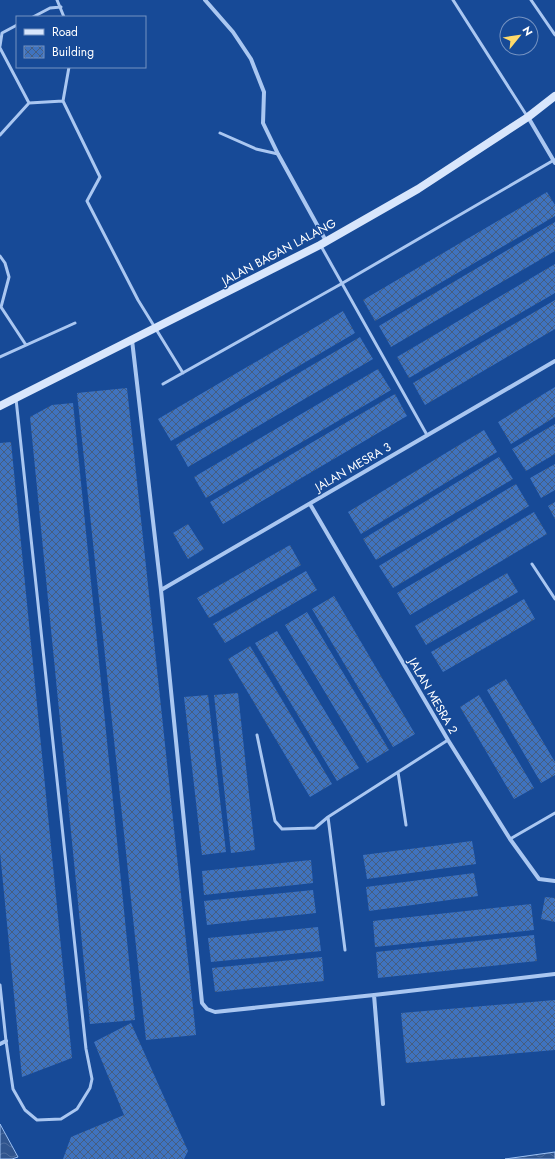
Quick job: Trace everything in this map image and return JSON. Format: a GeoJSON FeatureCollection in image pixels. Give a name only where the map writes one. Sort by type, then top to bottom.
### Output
{"type":"FeatureCollection","features":[{"type":"Feature","properties":{"kind":"main road","name":"JALAN BAGAN LALANG"},"geometry":{"type":"LineString","coordinates":[[0,406],[323,243],[418,189],[528,117],[555,96]]}},
{"type":"Feature","properties":{"kind":"street"},"geometry":{"type":"LineString","coordinates":[[205,0],[233,32],[251,59],[264,92],[263,123],[323,243]]}},
{"type":"Feature","properties":{"kind":"street"},"geometry":{"type":"LineString","coordinates":[[528,117],[554,161]]}},
{"type":"Feature","properties":{"kind":"street"},"geometry":{"type":"LineString","coordinates":[[132,340],[160,590],[202,1002],[207,1009],[215,1012],[555,974]]}},
{"type":"Feature","properties":{"kind":"street","name":"JALAN MESRA 3"},"geometry":{"type":"LineString","coordinates":[[160,590],[555,361]]}},
{"type":"Feature","properties":{"kind":"street","name":"JALAN MESRA 2"},"geometry":{"type":"LineString","coordinates":[[310,504],[448,740],[510,839],[539,879],[555,882]]}},
{"type":"Feature","properties":{"kind":"street"},"geometry":{"type":"LineString","coordinates":[[374,995],[383,1104]]}},
{"type":"Feature","properties":{"kind":"street"},"geometry":{"type":"LineString","coordinates":[[0,1044],[6,1041]]}},
{"type":"Feature","properties":{"kind":"lane"},"geometry":{"type":"LineString","coordinates":[[57,0],[64,16]]}},
{"type":"Feature","properties":{"kind":"lane"},"geometry":{"type":"LineString","coordinates":[[454,0],[528,117]]}},
{"type":"Feature","properties":{"kind":"lane"},"geometry":{"type":"LineString","coordinates":[[531,0],[555,35]]}},
{"type":"Feature","properties":{"kind":"lane"},"geometry":{"type":"LineString","coordinates":[[35,16],[50,8],[61,7]]}},
{"type":"Feature","properties":{"kind":"lane"},"geometry":{"type":"LineString","coordinates":[[16,26],[2,33],[0,47],[29,103]]}},
{"type":"Feature","properties":{"kind":"lane"},"geometry":{"type":"LineString","coordinates":[[69,68],[64,101],[100,177],[87,201],[138,300],[183,373]]}},
{"type":"Feature","properties":{"kind":"lane"},"geometry":{"type":"LineString","coordinates":[[0,135],[29,103],[64,101]]}},
{"type":"Feature","properties":{"kind":"lane"},"geometry":{"type":"LineString","coordinates":[[220,133],[256,149],[278,154]]}},
{"type":"Feature","properties":{"kind":"lane"},"geometry":{"type":"LineString","coordinates":[[163,384],[341,284],[554,161]]}},
{"type":"Feature","properties":{"kind":"lane"},"geometry":{"type":"LineString","coordinates":[[323,243],[341,284],[428,435]]}},
{"type":"Feature","properties":{"kind":"lane"},"geometry":{"type":"LineString","coordinates":[[0,256],[5,263],[9,277],[0,307],[26,344]]}},
{"type":"Feature","properties":{"kind":"lane"},"geometry":{"type":"LineString","coordinates":[[0,357],[75,323]]}},
{"type":"Feature","properties":{"kind":"lane"},"geometry":{"type":"LineString","coordinates":[[0,985],[13,1089],[25,1110],[37,1120],[62,1119],[77,1109],[90,1088],[92,1079],[86,1049],[16,397]]}},
{"type":"Feature","properties":{"kind":"lane"},"geometry":{"type":"LineString","coordinates":[[532,564],[555,599]]}},
{"type":"Feature","properties":{"kind":"lane"},"geometry":{"type":"LineString","coordinates":[[257,735],[275,821],[282,829],[315,828],[328,817],[448,740]]}},
{"type":"Feature","properties":{"kind":"lane"},"geometry":{"type":"LineString","coordinates":[[398,772],[406,825]]}},
{"type":"Feature","properties":{"kind":"lane"},"geometry":{"type":"LineString","coordinates":[[510,839],[555,813]]}},
{"type":"Feature","properties":{"kind":"lane"},"geometry":{"type":"LineString","coordinates":[[328,817],[344,950]]}},
{"type":"Feature","properties":{"kind":"water"},"geometry":{"type":"Polygon","coordinates":[[[0,1124],[18,1157],[12,1159],[0,1159],[0,1124]]]}},
{"type":"Feature","properties":{"kind":"water"},"geometry":{"type":"Polygon","coordinates":[[[555,1152],[555,1159],[505,1159],[555,1152]]]}},
{"type":"Feature","properties":{"kind":"building"},"geometry":{"type":"Polygon","coordinates":[[[547,192],[555,205],[555,216],[375,321],[363,300],[547,192]]]}},
{"type":"Feature","properties":{"kind":"building"},"geometry":{"type":"Polygon","coordinates":[[[555,222],[555,251],[391,347],[379,326],[555,222]]]}},
{"type":"Feature","properties":{"kind":"building"},"geometry":{"type":"Polygon","coordinates":[[[555,264],[555,293],[409,378],[397,357],[555,264]]]}},
{"type":"Feature","properties":{"kind":"building"},"geometry":{"type":"Polygon","coordinates":[[[555,300],[555,329],[425,405],[413,383],[555,300]]]}},
{"type":"Feature","properties":{"kind":"building"},"geometry":{"type":"Polygon","coordinates":[[[343,311],[355,333],[171,441],[158,419],[343,311]]]}},
{"type":"Feature","properties":{"kind":"building"},"geometry":{"type":"Polygon","coordinates":[[[360,337],[373,359],[188,467],[176,445],[360,337]]]}},
{"type":"Feature","properties":{"kind":"building"},"geometry":{"type":"Polygon","coordinates":[[[378,369],[391,390],[206,498],[194,477],[378,369]]]}},
{"type":"Feature","properties":{"kind":"building"},"geometry":{"type":"Polygon","coordinates":[[[555,387],[555,417],[511,444],[498,422],[555,387]]]}},
{"type":"Feature","properties":{"kind":"building"},"geometry":{"type":"Polygon","coordinates":[[[127,388],[196,1035],[146,1040],[77,393],[127,388]]]}},
{"type":"Feature","properties":{"kind":"building"},"geometry":{"type":"Polygon","coordinates":[[[395,394],[407,416],[223,524],[210,502],[395,394]]]}},
{"type":"Feature","properties":{"kind":"building"},"geometry":{"type":"Polygon","coordinates":[[[73,403],[135,1020],[90,1024],[30,417],[52,405],[73,403]]]}},
{"type":"Feature","properties":{"kind":"building"},"geometry":{"type":"Polygon","coordinates":[[[555,424],[555,454],[526,471],[512,449],[555,424]]]}},
{"type":"Feature","properties":{"kind":"building"},"geometry":{"type":"Polygon","coordinates":[[[484,430],[497,452],[361,534],[348,512],[484,430]]]}},
{"type":"Feature","properties":{"kind":"building"},"geometry":{"type":"Polygon","coordinates":[[[11,442],[72,1058],[22,1077],[0,852],[0,443],[11,442]]]}},
{"type":"Feature","properties":{"kind":"building"},"geometry":{"type":"Polygon","coordinates":[[[499,457],[513,479],[376,560],[363,539],[499,457]]]}},
{"type":"Feature","properties":{"kind":"building"},"geometry":{"type":"Polygon","coordinates":[[[555,464],[555,490],[541,498],[530,478],[555,464]]]}},
{"type":"Feature","properties":{"kind":"building"},"geometry":{"type":"Polygon","coordinates":[[[516,484],[529,506],[393,588],[379,566],[516,484]]]}},
{"type":"Feature","properties":{"kind":"building"},"geometry":{"type":"Polygon","coordinates":[[[555,502],[555,519],[548,506],[555,502]]]}},
{"type":"Feature","properties":{"kind":"building"},"geometry":{"type":"Polygon","coordinates":[[[534,512],[547,534],[410,615],[397,593],[534,512]]]}},
{"type":"Feature","properties":{"kind":"building"},"geometry":{"type":"Polygon","coordinates":[[[188,524],[204,549],[188,559],[173,533],[188,524]]]}},
{"type":"Feature","properties":{"kind":"building"},"geometry":{"type":"Polygon","coordinates":[[[290,545],[301,565],[209,618],[197,598],[290,545]]]}},
{"type":"Feature","properties":{"kind":"building"},"geometry":{"type":"Polygon","coordinates":[[[306,571],[317,590],[225,643],[213,624],[306,571]]]}},
{"type":"Feature","properties":{"kind":"building"},"geometry":{"type":"Polygon","coordinates":[[[507,573],[518,592],[426,645],[415,626],[507,573]]]}},
{"type":"Feature","properties":{"kind":"building"},"geometry":{"type":"Polygon","coordinates":[[[334,596],[415,734],[393,747],[312,609],[334,596]]]}},
{"type":"Feature","properties":{"kind":"building"},"geometry":{"type":"Polygon","coordinates":[[[524,599],[535,619],[443,672],[431,652],[524,599]]]}},
{"type":"Feature","properties":{"kind":"building"},"geometry":{"type":"Polygon","coordinates":[[[307,612],[389,750],[367,763],[285,625],[307,612]]]}},
{"type":"Feature","properties":{"kind":"building"},"geometry":{"type":"Polygon","coordinates":[[[277,631],[359,768],[337,781],[255,643],[277,631]]]}},
{"type":"Feature","properties":{"kind":"building"},"geometry":{"type":"Polygon","coordinates":[[[250,646],[332,784],[310,797],[228,659],[250,646]]]}},
{"type":"Feature","properties":{"kind":"building"},"geometry":{"type":"Polygon","coordinates":[[[506,679],[555,762],[555,775],[541,783],[487,690],[506,679]]]}},
{"type":"Feature","properties":{"kind":"building"},"geometry":{"type":"Polygon","coordinates":[[[238,693],[255,850],[231,853],[214,695],[238,693]]]}},
{"type":"Feature","properties":{"kind":"building"},"geometry":{"type":"Polygon","coordinates":[[[208,695],[226,852],[202,855],[184,697],[208,695]]]}},
{"type":"Feature","properties":{"kind":"building"},"geometry":{"type":"Polygon","coordinates":[[[479,695],[534,788],[514,799],[460,707],[479,695]]]}},
{"type":"Feature","properties":{"kind":"building"},"geometry":{"type":"Polygon","coordinates":[[[472,841],[476,864],[367,879],[363,855],[472,841]]]}},
{"type":"Feature","properties":{"kind":"building"},"geometry":{"type":"Polygon","coordinates":[[[311,860],[313,883],[204,895],[202,871],[311,860]]]}},
{"type":"Feature","properties":{"kind":"building"},"geometry":{"type":"Polygon","coordinates":[[[474,873],[478,896],[369,911],[366,887],[474,873]]]}},
{"type":"Feature","properties":{"kind":"building"},"geometry":{"type":"Polygon","coordinates":[[[313,890],[316,913],[207,925],[204,901],[313,890]]]}},
{"type":"Feature","properties":{"kind":"building"},"geometry":{"type":"Polygon","coordinates":[[[545,897],[555,898],[555,922],[541,919],[545,897]]]}},
{"type":"Feature","properties":{"kind":"building"},"geometry":{"type":"Polygon","coordinates":[[[531,904],[534,930],[375,947],[373,921],[531,904]]]}},
{"type":"Feature","properties":{"kind":"building"},"geometry":{"type":"Polygon","coordinates":[[[318,927],[321,951],[211,962],[208,938],[318,927]]]}},
{"type":"Feature","properties":{"kind":"building"},"geometry":{"type":"Polygon","coordinates":[[[534,935],[537,961],[378,978],[376,952],[534,935]]]}},
{"type":"Feature","properties":{"kind":"building"},"geometry":{"type":"Polygon","coordinates":[[[322,957],[324,981],[215,992],[212,968],[322,957]]]}},
{"type":"Feature","properties":{"kind":"building"},"geometry":{"type":"Polygon","coordinates":[[[555,1000],[555,1050],[406,1063],[401,1013],[555,1000]]]}},
{"type":"Feature","properties":{"kind":"building"},"geometry":{"type":"Polygon","coordinates":[[[131,1023],[188,1151],[184,1159],[63,1159],[71,1137],[124,1115],[94,1042],[131,1023]]]}}]}
